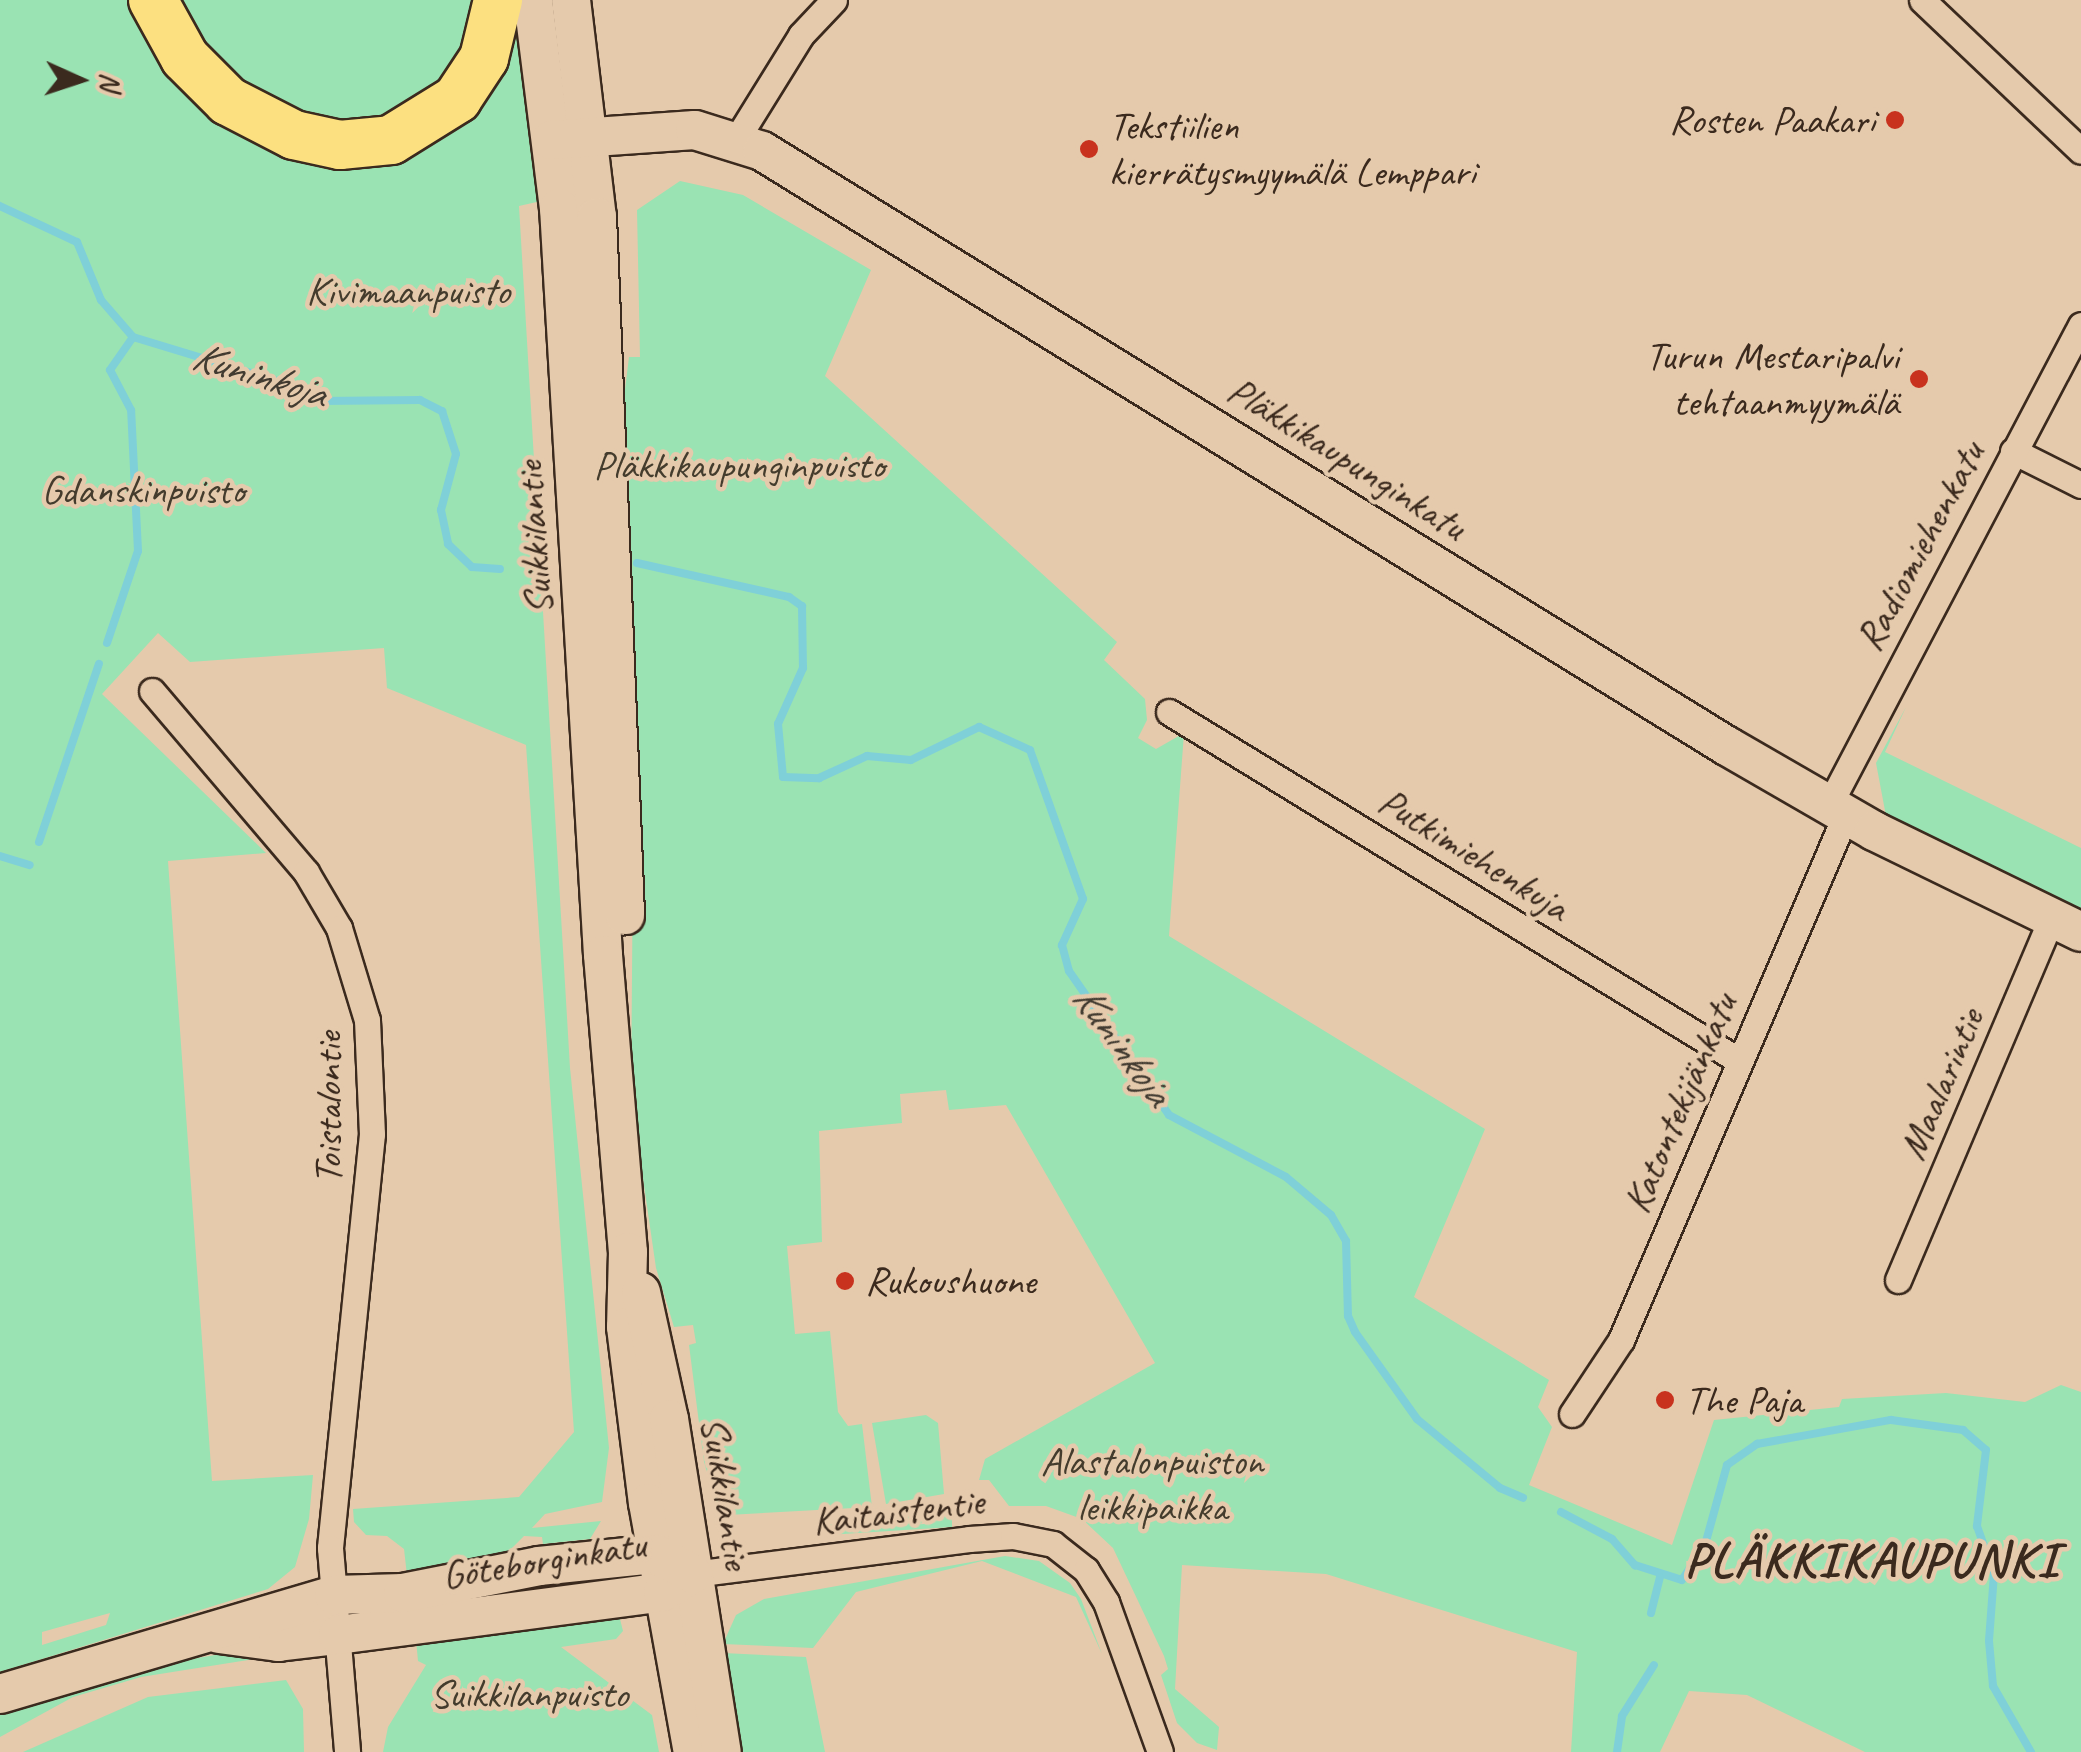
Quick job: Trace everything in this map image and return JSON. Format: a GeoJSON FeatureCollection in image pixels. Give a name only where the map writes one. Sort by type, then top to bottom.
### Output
{"type":"FeatureCollection","features":[{"type":"Feature","properties":{"kind":"highway"},"geometry":{"type":"LineString","coordinates":[[153,0],[184,58],[228,101],[294,135],[340,145],[391,140],[457,99],[484,58],[498,0]]}},
{"type":"Feature","properties":{"kind":"street","name":"Suikkilantie"},"geometry":{"type":"LineString","coordinates":[[533,0],[570,137]]}},
{"type":"Feature","properties":{"kind":"street","name":"Suikkilantie"},"geometry":{"type":"LineString","coordinates":[[572,0],[570,137],[612,1071],[628,1252],[626,1326],[656,1554],[678,1583],[722,1752]]}},
{"type":"Feature","properties":{"kind":"street"},"geometry":{"type":"LineString","coordinates":[[736,140],[791,48],[834,0]]}},
{"type":"Feature","properties":{"kind":"street"},"geometry":{"type":"LineString","coordinates":[[1922,0],[2081,152]]}},
{"type":"Feature","properties":{"kind":"street","name":"Pläkkikaupunginkatu"},"geometry":{"type":"LineString","coordinates":[[570,137],[684,129],[736,140],[796,170],[1837,809],[2067,925]]}},
{"type":"Feature","properties":{"kind":"street","name":"Radiomiehenkatu"},"geometry":{"type":"LineString","coordinates":[[1837,809],[2013,451],[2081,325]]}},
{"type":"Feature","properties":{"kind":"street"},"geometry":{"type":"LineString","coordinates":[[2013,451],[2081,486]]}},
{"type":"Feature","properties":{"kind":"street","name":"Toistalontie"},"geometry":{"type":"LineString","coordinates":[[152,691],[306,872],[339,928],[368,1020],[372,1134],[330,1548],[347,1752]]}},
{"type":"Feature","properties":{"kind":"street","name":"Putkimiehenkuja"},"geometry":{"type":"LineString","coordinates":[[1169,712],[1738,1060]]}},
{"type":"Feature","properties":{"kind":"street","name":"Katontekijänkatu"},"geometry":{"type":"LineString","coordinates":[[1572,1414],[1621,1340],[1837,809]]}},
{"type":"Feature","properties":{"kind":"street","name":"Maalarintie"},"geometry":{"type":"LineString","coordinates":[[1898,1280],[2067,925]]}},
{"type":"Feature","properties":{"kind":"street","name":"Suikkilantie"},"geometry":{"type":"LineString","coordinates":[[628,1252],[651,1324],[693,1752]]}},
{"type":"Feature","properties":{"kind":"street","name":"Kaitaistentie"},"geometry":{"type":"LineString","coordinates":[[678,1583],[968,1538],[1013,1536],[1053,1544],[1086,1570],[1106,1602],[1160,1752]]}},
{"type":"Feature","properties":{"kind":"street","name":"Göteborginkatu"},"geometry":{"type":"LineString","coordinates":[[0,1694],[117,1654],[220,1634],[273,1609],[334,1595],[403,1593],[539,1566],[656,1554]]}},
{"type":"Feature","properties":{"kind":"street","name":"Göteborginkatu"},"geometry":{"type":"LineString","coordinates":[[220,1634],[278,1642],[678,1583]]}},
{"type":"Feature","properties":{"kind":"green space","name":"Gdanskinpuisto"},"geometry":{"type":"Polygon","coordinates":[[[0,0],[143,0],[177,63],[373,154],[517,0],[541,201],[519,206],[570,1068],[609,1448],[602,1502],[545,1514],[532,1528],[601,1521],[590,1539],[543,1544],[542,1537],[524,1536],[512,1548],[513,1558],[408,1584],[404,1549],[387,1536],[366,1535],[354,1522],[353,1509],[519,1497],[574,1432],[526,745],[387,688],[384,648],[190,662],[158,633],[102,694],[266,853],[168,861],[212,1481],[313,1475],[309,1519],[295,1567],[268,1589],[0,1672],[0,0]],[[110,1613],[42,1632],[42,1645],[106,1625],[110,1613]]]}},
{"type":"Feature","properties":{"kind":"green space"},"geometry":{"type":"Polygon","coordinates":[[[169,0],[482,0],[455,75],[396,122],[314,127],[209,65],[169,0]]]}},
{"type":"Feature","properties":{"kind":"green space"},"geometry":{"type":"Polygon","coordinates":[[[680,181],[743,195],[871,270],[825,376],[1117,642],[1104,660],[1145,699],[1147,720],[1138,738],[1156,749],[1184,733],[1169,936],[1485,1129],[1414,1297],[1549,1380],[1538,1407],[1552,1427],[1529,1485],[1672,1545],[1714,1420],[1839,1407],[1842,1399],[1946,1393],[2025,1402],[2061,1385],[2081,1392],[2081,1752],[1865,1752],[1747,1695],[1689,1691],[1660,1752],[1571,1752],[1577,1652],[1326,1574],[1182,1565],[1175,1689],[1219,1727],[1217,1750],[1197,1743],[1177,1723],[1161,1675],[1168,1669],[1164,1656],[1113,1548],[1082,1519],[1046,1506],[1009,1506],[989,1480],[979,1480],[985,1459],[1155,1363],[1006,1105],[949,1110],[946,1090],[900,1094],[902,1123],[819,1131],[822,1242],[787,1246],[795,1334],[830,1331],[838,1412],[848,1426],[862,1424],[872,1507],[728,1515],[718,1510],[704,1462],[689,1345],[696,1343],[693,1325],[674,1327],[656,1268],[631,1096],[633,853],[619,438],[629,357],[640,357],[637,210],[680,181]]]}},
{"type":"Feature","properties":{"kind":"green space"},"geometry":{"type":"Polygon","coordinates":[[[1906,707],[1885,752],[2081,848],[2081,909],[1886,816],[1876,763],[1906,707]]]}},
{"type":"Feature","properties":{"kind":"green space"},"geometry":{"type":"Polygon","coordinates":[[[926,1415],[938,1423],[944,1494],[886,1504],[872,1423],[926,1415]]]}},
{"type":"Feature","properties":{"kind":"green space"},"geometry":{"type":"Polygon","coordinates":[[[952,1506],[952,1527],[827,1535],[827,1525],[952,1506]]]}},
{"type":"Feature","properties":{"kind":"green space"},"geometry":{"type":"Polygon","coordinates":[[[1005,1556],[1039,1561],[1070,1583],[1081,1599],[1102,1654],[1076,1597],[982,1561],[856,1592],[813,1648],[723,1644],[736,1615],[764,1599],[1005,1556]]]}},
{"type":"Feature","properties":{"kind":"green space","name":"Suikkilanpuisto"},"geometry":{"type":"Polygon","coordinates":[[[596,1617],[620,1619],[623,1631],[616,1639],[561,1647],[652,1715],[659,1752],[383,1752],[388,1727],[426,1665],[418,1661],[416,1640],[596,1617]]]}},
{"type":"Feature","properties":{"kind":"green space"},"geometry":{"type":"Polygon","coordinates":[[[234,1652],[261,1658],[141,1677],[73,1697],[0,1737],[0,1712],[142,1667],[234,1652]]]}},
{"type":"Feature","properties":{"kind":"green space"},"geometry":{"type":"Polygon","coordinates":[[[723,1653],[806,1657],[825,1752],[731,1752],[723,1653]]]}},
{"type":"Feature","properties":{"kind":"green space"},"geometry":{"type":"Polygon","coordinates":[[[286,1680],[303,1709],[304,1752],[23,1752],[148,1697],[286,1680]]]}},
{"type":"Feature","properties":{"kind":"waterway","name":"Kuninkoja"},"geometry":{"type":"LineString","coordinates":[[0,206],[77,242],[101,300],[133,337],[291,385],[320,401],[420,400],[442,411],[456,454],[441,510],[448,544],[472,567],[500,569]]}},
{"type":"Feature","properties":{"kind":"waterway"},"geometry":{"type":"LineString","coordinates":[[107,643],[138,551],[131,410],[110,370],[133,337]]}},
{"type":"Feature","properties":{"kind":"waterway","name":"Kuninkoja"},"geometry":{"type":"LineString","coordinates":[[637,563],[789,597],[802,606],[803,668],[778,724],[783,777],[819,778],[867,756],[911,760],[979,727],[1030,750],[1083,899],[1062,945],[1069,971],[1169,1115],[1286,1177],[1331,1215],[1346,1241],[1348,1316],[1355,1332],[1417,1419],[1500,1488],[1523,1498]]}},
{"type":"Feature","properties":{"kind":"waterway"},"geometry":{"type":"LineString","coordinates":[[39,842],[99,664]]}},
{"type":"Feature","properties":{"kind":"waterway"},"geometry":{"type":"LineString","coordinates":[[0,856],[30,865]]}},
{"type":"Feature","properties":{"kind":"waterway","name":"Kuninkoja"},"geometry":{"type":"LineString","coordinates":[[1561,1512],[1612,1539],[1635,1565],[1682,1580],[1705,1545],[1727,1465],[1757,1444],[1891,1420],[1963,1430],[1986,1450],[1977,1526],[1994,1574],[1989,1641],[1993,1686],[2031,1752]]}},
{"type":"Feature","properties":{"kind":"waterway"},"geometry":{"type":"LineString","coordinates":[[1651,1613],[1660,1577]]}},
{"type":"Feature","properties":{"kind":"waterway"},"geometry":{"type":"LineString","coordinates":[[1617,1752],[1622,1716],[1654,1665]]}},
{"type":"Feature","properties":{"kind":"place","name":"Rosten Paakari"},"geometry":{"type":"Point","coordinates":[1895,120]}},
{"type":"Feature","properties":{"kind":"place","name":"Tekstiilien kierrätysmyymälä Lemppari"},"geometry":{"type":"Point","coordinates":[1089,149]}},
{"type":"Feature","properties":{"kind":"place","name":"Turun Mestaripalvi tehtaanmyymälä"},"geometry":{"type":"Point","coordinates":[1919,379]}},
{"type":"Feature","properties":{"kind":"place","name":"Rukoushuone"},"geometry":{"type":"Point","coordinates":[845,1281]}},
{"type":"Feature","properties":{"kind":"place","name":"The Paja"},"geometry":{"type":"Point","coordinates":[1665,1400]}},
{"type":"Feature","properties":{"kind":"district","name":"PLÄKKIKAUPUNKI"},"geometry":{"type":"Point","coordinates":[1872,1560]}},
{"type":"Feature","properties":{"kind":"park label","name":"Kivimaanpuisto"},"geometry":{"type":"Point","coordinates":[408,291]}},
{"type":"Feature","properties":{"kind":"park label","name":"Pläkkikaupunginpuisto"},"geometry":{"type":"Point","coordinates":[739,465]}},
{"type":"Feature","properties":{"kind":"park label","name":"Alastalonpuiston leikkipaikka"},"geometry":{"type":"Point","coordinates":[1152,1484]}}]}
